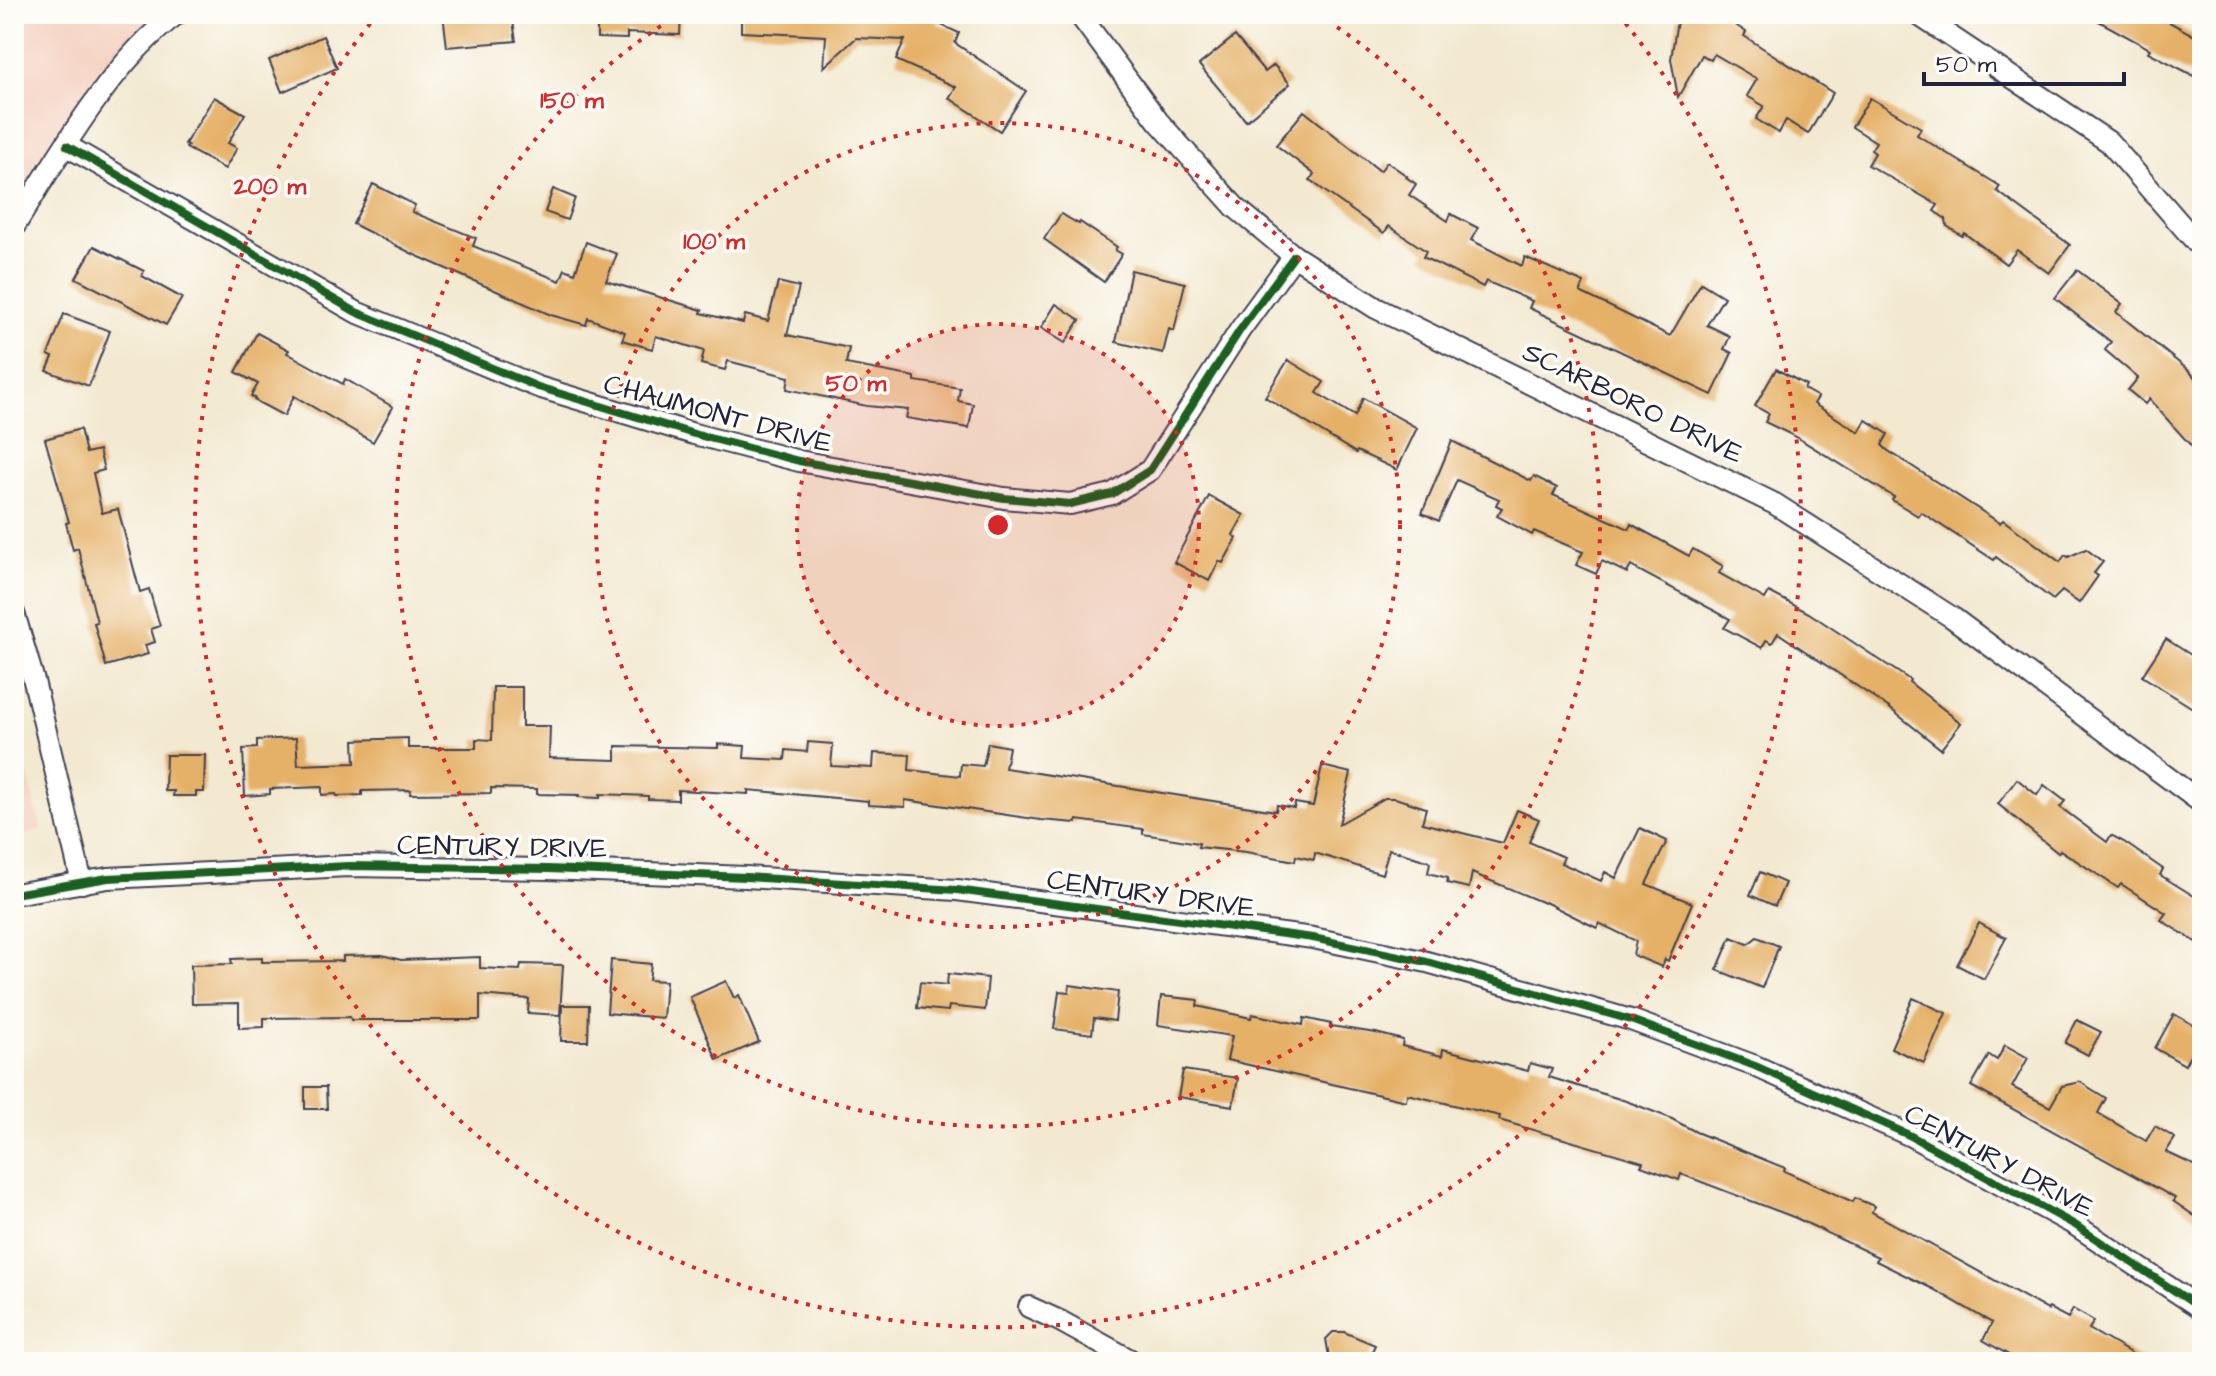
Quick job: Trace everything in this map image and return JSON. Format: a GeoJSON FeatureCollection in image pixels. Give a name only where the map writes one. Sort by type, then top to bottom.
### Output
{"type":"FeatureCollection","features":[{"type":"Feature","properties":{"kind":"street"},"geometry":{"type":"LineString","coordinates":[[14,227],[116,72],[164,23],[177,14]]}},
{"type":"Feature","properties":{"kind":"street","name":"SCARBORO DRIVE"},"geometry":{"type":"LineString","coordinates":[[1079,14],[1158,121],[1196,164],[1235,207],[1294,256],[1376,308],[1775,504],[1953,618],[2202,803]]}},
{"type":"Feature","properties":{"kind":"street"},"geometry":{"type":"LineString","coordinates":[[1917,14],[2109,142],[2202,249]]}},
{"type":"Feature","properties":{"kind":"street","name":"CHAUMONT DRIVE"},"geometry":{"type":"LineString","coordinates":[[67,146],[356,312],[538,387],[694,434],[799,461],[1004,498],[1070,504],[1112,494],[1150,470],[1240,330],[1294,256]]}},
{"type":"Feature","properties":{"kind":"street"},"geometry":{"type":"LineString","coordinates":[[14,613],[34,681],[82,883]]}},
{"type":"Feature","properties":{"kind":"street","name":"CENTURY DRIVE"},"geometry":{"type":"LineString","coordinates":[[14,894],[108,878],[348,866],[548,869],[957,890],[1327,941],[1427,962],[1631,1020],[1755,1066],[1909,1135],[2062,1218],[2202,1309]]}},
{"type":"Feature","properties":{"kind":"street"},"geometry":{"type":"LineString","coordinates":[[1029,1307],[1134,1362]]}},
{"type":"Feature","properties":{"kind":"shaded area"},"geometry":{"type":"Polygon","coordinates":[[[14,14],[153,14],[14,219],[14,14]]]}},
{"type":"Feature","properties":{"kind":"shaded area"},"geometry":{"type":"Polygon","coordinates":[[[14,719],[41,829],[14,839],[14,719]]]}},
{"type":"Feature","properties":{"kind":"building"},"geometry":{"type":"Polygon","coordinates":[[[443,14],[512,14],[516,41],[447,47],[443,14]]]}},
{"type":"Feature","properties":{"kind":"building"},"geometry":{"type":"Polygon","coordinates":[[[597,14],[681,14],[680,35],[627,33],[627,39],[597,38],[597,14]]]}},
{"type":"Feature","properties":{"kind":"building"},"geometry":{"type":"Polygon","coordinates":[[[741,14],[941,14],[937,23],[959,33],[955,43],[1026,91],[1000,131],[949,98],[956,87],[896,60],[905,40],[856,38],[824,67],[826,36],[741,32],[741,14]]]}},
{"type":"Feature","properties":{"kind":"building"},"geometry":{"type":"Polygon","coordinates":[[[1678,14],[1719,14],[1746,32],[1744,36],[1833,93],[1808,134],[1786,120],[1779,133],[1756,119],[1764,106],[1747,96],[1757,79],[1714,54],[1711,60],[1702,55],[1678,97],[1671,59],[1678,14]]]}},
{"type":"Feature","properties":{"kind":"building"},"geometry":{"type":"Polygon","coordinates":[[[2086,14],[2155,14],[2202,40],[2202,80],[2148,52],[2150,49],[2086,14]]]}},
{"type":"Feature","properties":{"kind":"building"},"geometry":{"type":"Polygon","coordinates":[[[323,36],[337,68],[282,92],[269,60],[323,36]]]}},
{"type":"Feature","properties":{"kind":"building"},"geometry":{"type":"Polygon","coordinates":[[[1235,36],[1265,72],[1274,65],[1290,84],[1246,121],[1199,65],[1235,36]]]}},
{"type":"Feature","properties":{"kind":"building"},"geometry":{"type":"Polygon","coordinates":[[[214,97],[245,114],[228,143],[237,148],[225,169],[186,148],[188,145],[185,144],[214,97]]]}},
{"type":"Feature","properties":{"kind":"building"},"geometry":{"type":"Polygon","coordinates":[[[1870,98],[1921,128],[1917,135],[2000,186],[1997,191],[2070,245],[2049,273],[2017,250],[2006,264],[1964,233],[1962,236],[1947,226],[1946,219],[1934,211],[1938,205],[1868,165],[1875,153],[1871,150],[1876,142],[1852,127],[1870,98]]]}},
{"type":"Feature","properties":{"kind":"building"},"geometry":{"type":"Polygon","coordinates":[[[1304,111],[1380,171],[1387,162],[1407,176],[1416,184],[1409,195],[1448,221],[1451,214],[1478,228],[1471,240],[1522,266],[1525,257],[1584,283],[1580,292],[1670,336],[1701,283],[1724,297],[1707,325],[1730,336],[1724,349],[1732,353],[1712,395],[1529,308],[1532,301],[1486,281],[1483,287],[1423,257],[1426,251],[1389,226],[1384,233],[1310,180],[1314,174],[1276,145],[1304,111]]]}},
{"type":"Feature","properties":{"kind":"building"},"geometry":{"type":"Polygon","coordinates":[[[373,184],[415,205],[412,212],[476,238],[473,246],[560,281],[565,269],[575,273],[586,242],[617,254],[606,281],[702,310],[701,313],[743,323],[745,315],[768,321],[778,282],[799,287],[787,335],[849,348],[846,364],[915,377],[915,381],[960,388],[958,401],[973,404],[969,428],[906,418],[908,410],[867,406],[787,389],[789,377],[728,361],[725,370],[701,364],[704,351],[656,336],[652,349],[622,340],[625,332],[588,318],[586,325],[551,315],[353,224],[373,184]]]}},
{"type":"Feature","properties":{"kind":"building"},"geometry":{"type":"Polygon","coordinates":[[[553,189],[575,198],[567,220],[545,212],[553,189]]]}},
{"type":"Feature","properties":{"kind":"building"},"geometry":{"type":"Polygon","coordinates":[[[1061,214],[1080,222],[1117,247],[1115,250],[1122,254],[1104,282],[1044,239],[1061,214]]]}},
{"type":"Feature","properties":{"kind":"building"},"geometry":{"type":"Polygon","coordinates":[[[94,246],[144,271],[142,276],[182,298],[166,325],[76,278],[94,246]]]}},
{"type":"Feature","properties":{"kind":"building"},"geometry":{"type":"Polygon","coordinates":[[[1131,270],[1185,283],[1174,331],[1169,329],[1163,353],[1116,342],[1131,270]]]}},
{"type":"Feature","properties":{"kind":"building"},"geometry":{"type":"Polygon","coordinates":[[[2077,270],[2122,304],[2116,312],[2202,385],[2202,458],[2149,399],[2145,404],[2128,390],[2138,378],[2105,350],[2111,342],[2055,298],[2077,270]]]}},
{"type":"Feature","properties":{"kind":"building"},"geometry":{"type":"Polygon","coordinates":[[[1056,304],[1080,320],[1065,343],[1041,328],[1056,304]]]}},
{"type":"Feature","properties":{"kind":"building"},"geometry":{"type":"Polygon","coordinates":[[[64,314],[110,331],[89,386],[47,371],[53,357],[48,355],[64,314]]]}},
{"type":"Feature","properties":{"kind":"building"},"geometry":{"type":"Polygon","coordinates":[[[257,333],[343,384],[345,379],[393,407],[373,442],[294,396],[284,416],[254,400],[251,396],[258,384],[236,372],[257,333]]]}},
{"type":"Feature","properties":{"kind":"building"},"geometry":{"type":"Polygon","coordinates":[[[1288,360],[1324,382],[1317,393],[1355,416],[1363,398],[1417,428],[1397,470],[1356,453],[1265,397],[1288,360]]]}},
{"type":"Feature","properties":{"kind":"building"},"geometry":{"type":"Polygon","coordinates":[[[1776,369],[1806,385],[1804,389],[1818,397],[1814,404],[1859,432],[1866,420],[1888,434],[1882,445],[1887,450],[2000,523],[2003,520],[2060,562],[2065,555],[2068,557],[2086,549],[2103,562],[2094,573],[2098,576],[2079,603],[2062,591],[2053,600],[1996,557],[1994,560],[1921,512],[1918,516],[1892,500],[1894,497],[1796,437],[1765,422],[1769,414],[1755,406],[1776,369]]]}},
{"type":"Feature","properties":{"kind":"building"},"geometry":{"type":"Polygon","coordinates":[[[80,429],[86,453],[99,450],[104,470],[93,473],[102,513],[118,509],[140,592],[149,589],[160,626],[151,629],[155,642],[145,645],[148,654],[106,666],[78,548],[73,550],[66,523],[69,522],[45,439],[80,429]]]}},
{"type":"Feature","properties":{"kind":"building"},"geometry":{"type":"Polygon","coordinates":[[[1452,441],[1531,481],[1534,476],[1557,488],[1553,495],[1629,529],[1631,524],[1689,556],[1693,549],[1723,566],[1719,573],[1765,599],[1769,592],[1809,613],[1910,680],[1961,723],[1941,749],[1888,707],[1778,633],[1772,643],[1766,640],[1762,648],[1724,628],[1730,619],[1631,566],[1627,573],[1602,561],[1596,574],[1576,565],[1583,552],[1534,531],[1532,535],[1497,516],[1502,508],[1496,505],[1499,499],[1457,480],[1439,521],[1422,513],[1452,441]]]}},
{"type":"Feature","properties":{"kind":"building"},"geometry":{"type":"Polygon","coordinates":[[[1209,496],[1244,515],[1233,535],[1237,538],[1223,563],[1219,561],[1209,581],[1174,562],[1209,496]]]}},
{"type":"Feature","properties":{"kind":"building"},"geometry":{"type":"Polygon","coordinates":[[[2166,639],[2202,662],[2202,714],[2142,676],[2166,639]]]}},
{"type":"Feature","properties":{"kind":"building"},"geometry":{"type":"Polygon","coordinates":[[[493,687],[522,687],[522,726],[550,726],[549,758],[616,760],[616,746],[718,748],[718,744],[745,746],[744,758],[785,760],[786,750],[807,752],[808,742],[833,744],[831,766],[873,768],[874,753],[910,755],[909,770],[960,776],[961,764],[983,766],[988,743],[1009,747],[1005,768],[1276,811],[1277,805],[1294,808],[1295,803],[1313,806],[1322,766],[1351,773],[1339,824],[1385,798],[1395,798],[1426,808],[1422,823],[1503,843],[1517,810],[1539,819],[1529,842],[1564,857],[1561,863],[1601,881],[1605,872],[1616,878],[1640,828],[1667,841],[1646,884],[1692,903],[1668,961],[1665,959],[1662,967],[1633,955],[1636,941],[1599,923],[1597,928],[1545,902],[1472,873],[1469,888],[1447,883],[1448,878],[1428,873],[1430,862],[1389,849],[1382,874],[1315,853],[1314,860],[1296,856],[1295,861],[1198,847],[1199,843],[1143,834],[1143,829],[1077,820],[1076,823],[1041,820],[905,800],[905,807],[868,805],[868,801],[748,790],[748,794],[678,790],[678,800],[600,794],[600,798],[578,797],[537,794],[537,789],[491,788],[491,793],[410,794],[411,790],[362,791],[362,795],[337,796],[322,795],[322,787],[270,789],[270,794],[245,796],[243,749],[257,748],[257,740],[296,738],[298,765],[355,763],[354,740],[408,738],[408,748],[476,748],[476,739],[492,740],[493,687]]]}},
{"type":"Feature","properties":{"kind":"building"},"geometry":{"type":"Polygon","coordinates":[[[166,755],[205,755],[204,792],[196,792],[196,796],[173,796],[174,791],[165,791],[166,755]]]}},
{"type":"Feature","properties":{"kind":"building"},"geometry":{"type":"Polygon","coordinates":[[[2017,779],[2037,795],[2044,785],[2065,801],[2060,807],[2107,842],[2111,835],[2124,842],[2163,869],[2160,875],[2202,901],[2202,946],[2161,920],[2166,913],[2121,884],[2118,888],[2060,850],[2058,853],[1998,804],[2017,779]]]}},
{"type":"Feature","properties":{"kind":"building"},"geometry":{"type":"Polygon","coordinates":[[[1760,872],[1785,883],[1775,906],[1750,895],[1760,872]]]}},
{"type":"Feature","properties":{"kind":"building"},"geometry":{"type":"Polygon","coordinates":[[[1979,923],[2006,938],[1984,979],[1957,965],[1979,923]]]}},
{"type":"Feature","properties":{"kind":"building"},"geometry":{"type":"Polygon","coordinates":[[[1731,937],[1748,944],[1757,937],[1779,946],[1762,988],[1717,970],[1731,937]]]}},
{"type":"Feature","properties":{"kind":"building"},"geometry":{"type":"Polygon","coordinates":[[[382,955],[401,960],[480,957],[480,968],[520,970],[521,964],[563,965],[560,1015],[528,1013],[529,999],[480,995],[480,1020],[264,1018],[264,1027],[239,1028],[239,1003],[192,1004],[191,965],[232,964],[231,959],[262,958],[262,962],[343,961],[343,956],[382,955]]]}},
{"type":"Feature","properties":{"kind":"building"},"geometry":{"type":"Polygon","coordinates":[[[611,960],[651,964],[649,980],[666,981],[663,1018],[607,1013],[611,960]]]}},
{"type":"Feature","properties":{"kind":"building"},"geometry":{"type":"Polygon","coordinates":[[[948,974],[988,978],[985,1010],[949,1006],[948,1011],[917,1008],[920,982],[947,985],[948,974]]]}},
{"type":"Feature","properties":{"kind":"building"},"geometry":{"type":"Polygon","coordinates":[[[726,981],[734,998],[739,995],[759,1042],[717,1060],[690,997],[726,981]]]}},
{"type":"Feature","properties":{"kind":"building"},"geometry":{"type":"Polygon","coordinates":[[[1070,985],[1118,992],[1115,1021],[1094,1018],[1092,1034],[1054,1029],[1059,991],[1069,992],[1070,985]]]}},
{"type":"Feature","properties":{"kind":"building"},"geometry":{"type":"Polygon","coordinates":[[[1161,996],[1198,1000],[1197,1006],[1251,1018],[1252,1014],[1303,1025],[1304,1018],[1330,1026],[1376,1033],[1403,1040],[1402,1046],[1442,1056],[1443,1049],[1528,1071],[1530,1063],[1552,1069],[1549,1077],[1670,1118],[1696,1132],[1785,1168],[1784,1171],[1853,1202],[1855,1198],[1874,1206],[1872,1212],[2048,1310],[2068,1318],[2073,1309],[2094,1321],[2089,1329],[2146,1362],[2021,1362],[1983,1340],[1992,1323],[1876,1261],[1878,1257],[1796,1218],[1681,1174],[1679,1180],[1641,1166],[1643,1162],[1499,1120],[1500,1116],[1407,1094],[1406,1101],[1227,1060],[1232,1036],[1158,1025],[1161,996]]]}},
{"type":"Feature","properties":{"kind":"building"},"geometry":{"type":"Polygon","coordinates":[[[1913,998],[1946,1013],[1924,1063],[1891,1048],[1913,998]]]}},
{"type":"Feature","properties":{"kind":"building"},"geometry":{"type":"Polygon","coordinates":[[[562,1005],[589,1005],[588,1041],[561,1041],[562,1005]]]}},
{"type":"Feature","properties":{"kind":"building"},"geometry":{"type":"Polygon","coordinates":[[[2174,1014],[2202,1030],[2185,1065],[2155,1048],[2174,1014]]]}},
{"type":"Feature","properties":{"kind":"building"},"geometry":{"type":"Polygon","coordinates":[[[2077,1020],[2101,1032],[2088,1055],[2065,1043],[2077,1020]]]}},
{"type":"Feature","properties":{"kind":"building"},"geometry":{"type":"Polygon","coordinates":[[[2005,1045],[2028,1058],[2012,1087],[2050,1107],[2062,1086],[2080,1082],[2106,1098],[2098,1113],[2146,1141],[2155,1126],[2175,1138],[2166,1152],[2202,1169],[2202,1221],[2173,1201],[2175,1198],[1971,1086],[1989,1055],[1997,1060],[2005,1045]]]}},
{"type":"Feature","properties":{"kind":"building"},"geometry":{"type":"Polygon","coordinates":[[[1183,1070],[1238,1078],[1233,1106],[1178,1097],[1183,1070]]]}},
{"type":"Feature","properties":{"kind":"building"},"geometry":{"type":"Polygon","coordinates":[[[305,1087],[326,1087],[327,1109],[305,1109],[305,1087]]]}},
{"type":"Feature","properties":{"kind":"building"},"geometry":{"type":"Polygon","coordinates":[[[1333,1332],[1344,1332],[1375,1345],[1367,1362],[1330,1362],[1326,1339],[1333,1332]]]}},
{"type":"Feature","properties":{"kind":"cycle path"},"geometry":{"type":"LineString","coordinates":[[67,146],[356,312],[538,387],[694,434],[799,461],[1004,498],[1070,504],[1112,494],[1150,470],[1240,330],[1294,256]]}},
{"type":"Feature","properties":{"kind":"cycle path"},"geometry":{"type":"LineString","coordinates":[[14,894],[108,878],[348,866],[548,869],[957,890],[1313,938],[1427,962],[1631,1020],[1755,1066],[1909,1135],[2075,1225],[2202,1309]]}}]}
